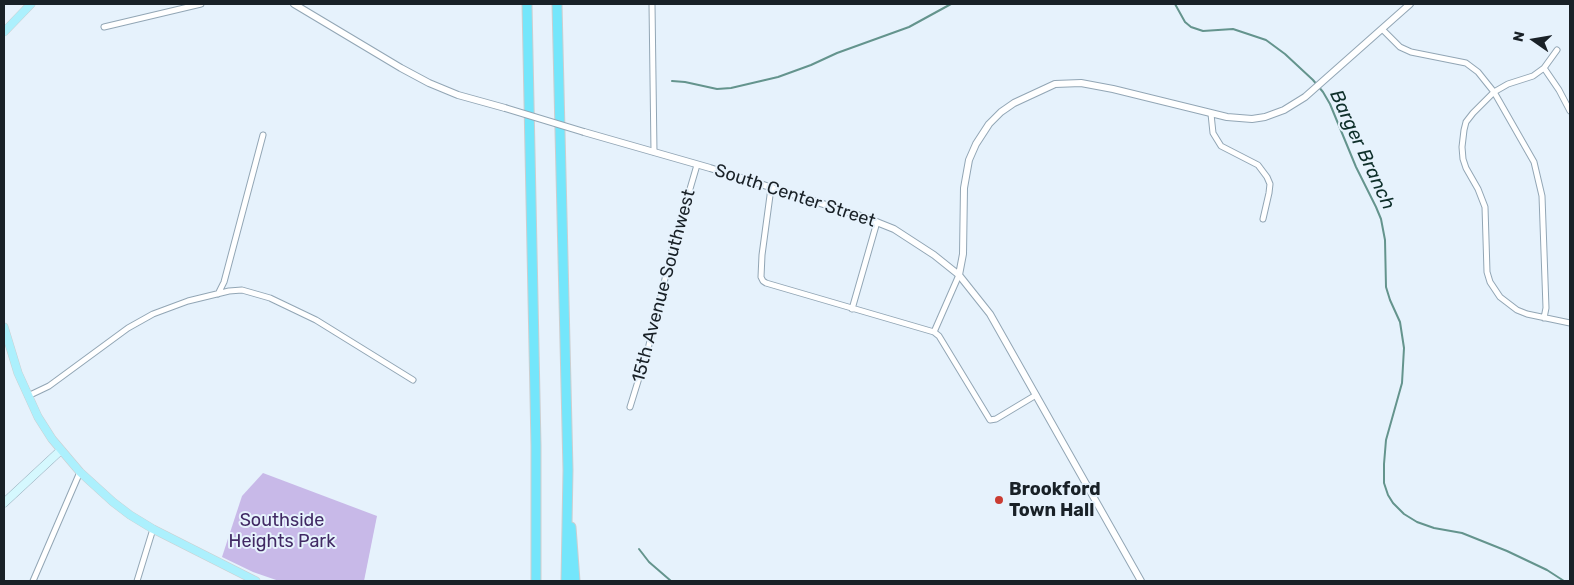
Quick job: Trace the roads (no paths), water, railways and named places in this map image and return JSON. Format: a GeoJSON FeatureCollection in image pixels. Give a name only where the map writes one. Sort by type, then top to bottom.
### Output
{"type":"FeatureCollection","features":[{"type":"Feature","properties":{"kind":"highway"},"geometry":{"type":"LineString","coordinates":[[527,4],[535,418],[536,581]]}},
{"type":"Feature","properties":{"kind":"highway"},"geometry":{"type":"LineString","coordinates":[[557,4],[567,416],[566,581]]}},
{"type":"Feature","properties":{"kind":"highway"},"geometry":{"type":"LineString","coordinates":[[567,495],[575,581]]}},
{"type":"Feature","properties":{"kind":"main road"},"geometry":{"type":"LineString","coordinates":[[4,32],[31,4]]}},
{"type":"Feature","properties":{"kind":"main road"},"geometry":{"type":"LineString","coordinates":[[4,327],[18,373],[28,396],[43,424],[61,450],[80,472],[113,502],[153,529],[256,581]]}},
{"type":"Feature","properties":{"kind":"main road"},"geometry":{"type":"LineString","coordinates":[[4,503],[61,450]]}},
{"type":"Feature","properties":{"kind":"street"},"geometry":{"type":"LineString","coordinates":[[104,27],[202,4]]}},
{"type":"Feature","properties":{"kind":"street","name":"South Center Street"},"geometry":{"type":"LineString","coordinates":[[294,4],[401,68],[429,83],[458,95],[849,211],[877,222],[917,243],[959,275],[990,314],[1141,581]]}},
{"type":"Feature","properties":{"kind":"street"},"geometry":{"type":"LineString","coordinates":[[652,4],[654,152]]}},
{"type":"Feature","properties":{"kind":"street"},"geometry":{"type":"LineString","coordinates":[[934,332],[959,275],[963,254],[964,188],[969,160],[976,144],[989,124],[1014,103],[1055,84],[1081,83],[1112,88],[1211,114],[1239,119],[1252,119],[1284,110],[1305,97],[1410,4]]}},
{"type":"Feature","properties":{"kind":"street"},"geometry":{"type":"LineString","coordinates":[[1382,29],[1400,47],[1411,52],[1466,63],[1484,78],[1534,162],[1542,196],[1546,308],[1544,318]]}},
{"type":"Feature","properties":{"kind":"street"},"geometry":{"type":"LineString","coordinates":[[1558,50],[1544,68],[1533,76],[1508,84],[1494,92],[1466,122],[1462,139],[1463,159],[1478,188],[1485,207],[1487,272],[1490,282],[1500,297],[1508,304],[1527,314],[1570,323]]}},
{"type":"Feature","properties":{"kind":"street"},"geometry":{"type":"LineString","coordinates":[[1544,68],[1570,111]]}},
{"type":"Feature","properties":{"kind":"street"},"geometry":{"type":"LineString","coordinates":[[1211,114],[1213,133],[1221,146],[1258,165],[1267,177],[1270,184],[1263,219]]}},
{"type":"Feature","properties":{"kind":"street"},"geometry":{"type":"LineString","coordinates":[[218,294],[224,282],[263,135]]}},
{"type":"Feature","properties":{"kind":"street","name":"15th Avenue Southwest"},"geometry":{"type":"LineString","coordinates":[[630,408],[648,349],[672,250],[697,165]]}},
{"type":"Feature","properties":{"kind":"street"},"geometry":{"type":"LineString","coordinates":[[770,188],[761,277],[766,284],[934,332],[939,336],[990,420],[996,419],[1036,395]]}},
{"type":"Feature","properties":{"kind":"street"},"geometry":{"type":"LineString","coordinates":[[852,308],[877,222]]}},
{"type":"Feature","properties":{"kind":"street"},"geometry":{"type":"LineString","coordinates":[[28,396],[49,386],[136,323],[171,307],[218,294],[242,290],[262,295],[284,304],[327,326],[414,380]]}},
{"type":"Feature","properties":{"kind":"street"},"geometry":{"type":"LineString","coordinates":[[33,581],[80,472]]}},
{"type":"Feature","properties":{"kind":"street"},"geometry":{"type":"LineString","coordinates":[[137,581],[153,529]]}},
{"type":"Feature","properties":{"kind":"waterway"},"geometry":{"type":"LineString","coordinates":[[672,81],[717,89],[731,88],[778,77],[909,27],[951,4]]}},
{"type":"Feature","properties":{"kind":"waterway","name":"Barger Branch"},"geometry":{"type":"LineString","coordinates":[[1175,4],[1185,22],[1191,27],[1203,31],[1233,29],[1266,40],[1285,54],[1313,80],[1330,104],[1356,167],[1376,207],[1381,219],[1385,240],[1386,287],[1400,322],[1404,348],[1402,383],[1386,440],[1384,464],[1384,483],[1393,503],[1404,514],[1417,522],[1434,528],[1462,533],[1507,551],[1547,570],[1564,581]]}},
{"type":"Feature","properties":{"kind":"waterway"},"geometry":{"type":"LineString","coordinates":[[639,549],[649,562],[671,581]]}},
{"type":"Feature","properties":{"kind":"place","name":"Brookford Town Hall"},"geometry":{"type":"Point","coordinates":[999,500]}},
{"type":"Feature","properties":{"kind":"park label","name":"Southside Heights Park"},"geometry":{"type":"Point","coordinates":[282,531]}}]}
